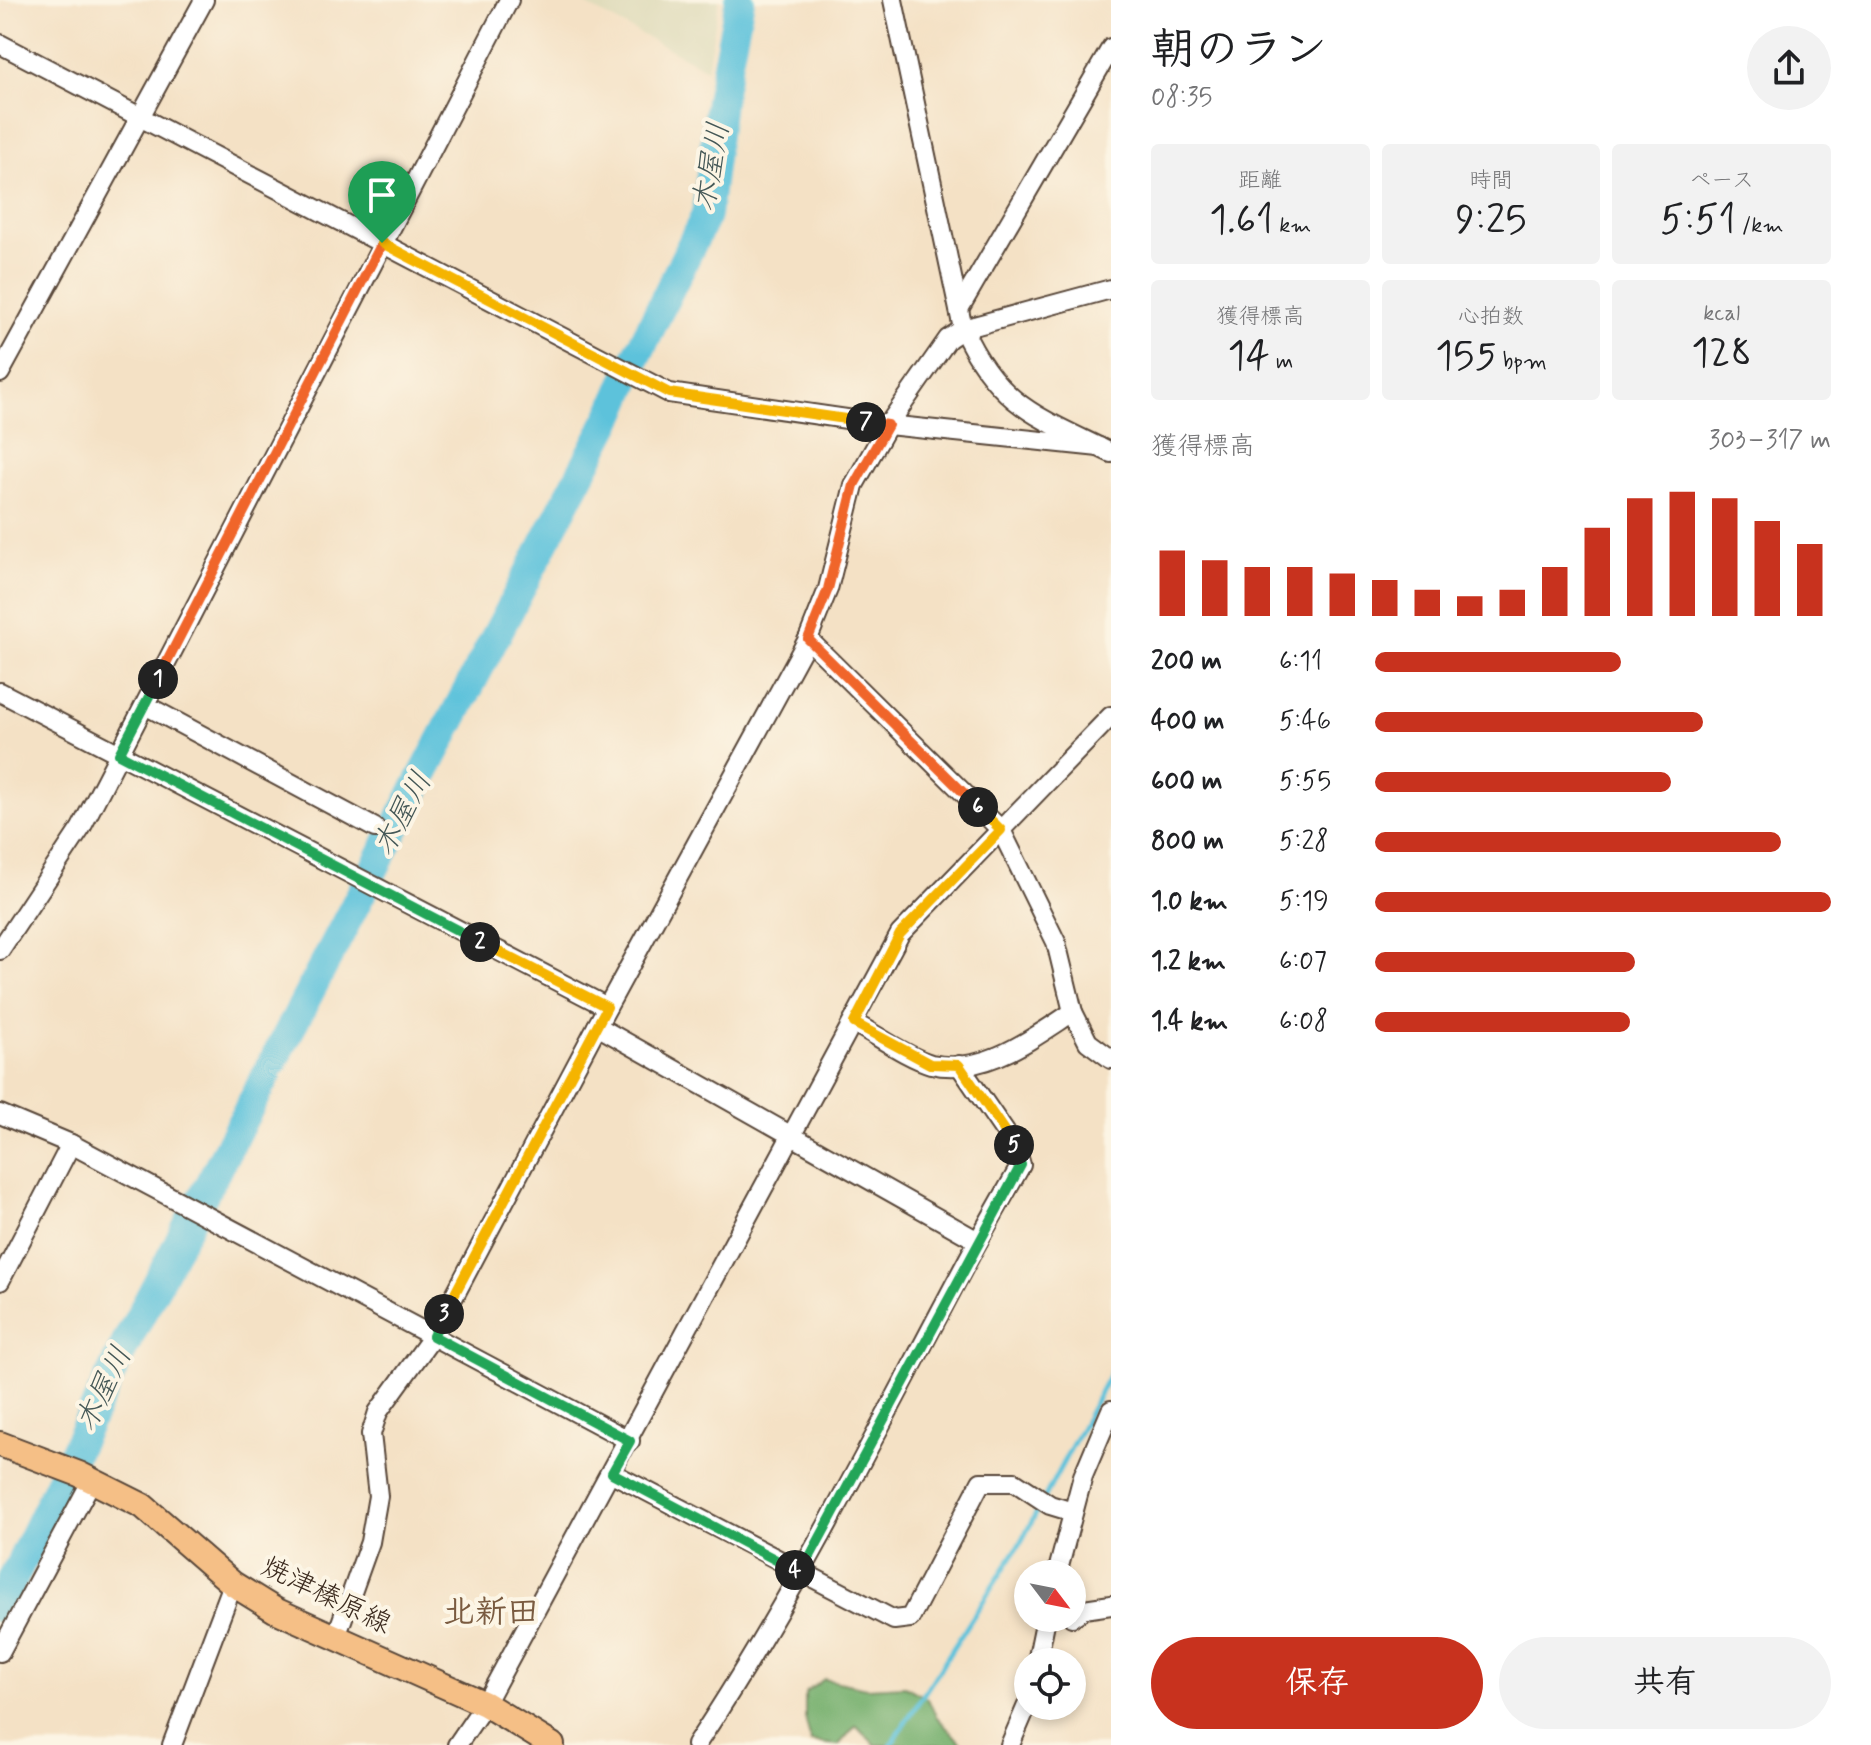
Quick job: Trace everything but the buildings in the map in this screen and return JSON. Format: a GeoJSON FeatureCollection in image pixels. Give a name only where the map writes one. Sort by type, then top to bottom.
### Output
{"type":"FeatureCollection","features":[{"type":"Feature","properties":{"kind":"main road","name":"焼津榛原線"},"geometry":{"type":"LineString","coordinates":[[0,1444],[86,1477],[143,1506],[233,1584],[275,1610],[485,1704],[552,1745]]}},
{"type":"Feature","properties":{"kind":"street"},"geometry":{"type":"LineString","coordinates":[[0,373],[204,0]]}},
{"type":"Feature","properties":{"kind":"street"},"geometry":{"type":"LineString","coordinates":[[1,946],[81,828],[509,0]]}},
{"type":"Feature","properties":{"kind":"street"},"geometry":{"type":"LineString","coordinates":[[893,0],[963,329],[979,364],[997,386],[1031,413],[1105,450]]}},
{"type":"Feature","properties":{"kind":"street"},"geometry":{"type":"LineString","coordinates":[[0,44],[669,393],[888,425],[1105,450]]}},
{"type":"Feature","properties":{"kind":"street"},"geometry":{"type":"LineString","coordinates":[[959,309],[1111,48]]}},
{"type":"Feature","properties":{"kind":"street"},"geometry":{"type":"LineString","coordinates":[[336,1637],[370,1542],[378,1496],[371,1434],[378,1412],[433,1336],[607,1007],[808,639],[828,589],[854,485],[888,425],[948,339],[963,329],[1111,289]]}},
{"type":"Feature","properties":{"kind":"street"},"geometry":{"type":"LineString","coordinates":[[808,639],[1001,830],[1056,942],[1073,1012],[1088,1042],[1111,1059]]}},
{"type":"Feature","properties":{"kind":"street"},"geometry":{"type":"LineString","coordinates":[[0,692],[607,1007]]}},
{"type":"Feature","properties":{"kind":"street"},"geometry":{"type":"LineString","coordinates":[[145,705],[375,828]]}},
{"type":"Feature","properties":{"kind":"street"},"geometry":{"type":"LineString","coordinates":[[457,1745],[485,1704],[630,1441],[900,934],[1111,716]]}},
{"type":"Feature","properties":{"kind":"street"},"geometry":{"type":"LineString","coordinates":[[854,1023],[930,1064],[959,1065],[1005,1055],[1073,1012]]}},
{"type":"Feature","properties":{"kind":"street"},"geometry":{"type":"LineString","coordinates":[[597,1026],[978,1241]]}},
{"type":"Feature","properties":{"kind":"street"},"geometry":{"type":"LineString","coordinates":[[696,1745],[737,1684],[801,1573],[1021,1165],[1016,1148],[959,1065]]}},
{"type":"Feature","properties":{"kind":"street"},"geometry":{"type":"LineString","coordinates":[[0,1114],[71,1144],[630,1441]]}},
{"type":"Feature","properties":{"kind":"street"},"geometry":{"type":"LineString","coordinates":[[0,1281],[71,1144]]}},
{"type":"Feature","properties":{"kind":"street"},"geometry":{"type":"LineString","coordinates":[[1061,1560],[1094,1447],[1111,1410]]}},
{"type":"Feature","properties":{"kind":"street"},"geometry":{"type":"LineString","coordinates":[[612,1473],[894,1620],[910,1618],[981,1482],[1015,1482],[1050,1505],[1073,1512]]}},
{"type":"Feature","properties":{"kind":"street"},"geometry":{"type":"LineString","coordinates":[[0,1652],[86,1477]]}},
{"type":"Feature","properties":{"kind":"street"},"geometry":{"type":"LineString","coordinates":[[172,1745],[233,1584]]}},
{"type":"Feature","properties":{"kind":"street"},"geometry":{"type":"LineString","coordinates":[[1086,1609],[1111,1605]]}},
{"type":"Feature","properties":{"kind":"street"},"geometry":{"type":"LineString","coordinates":[[1039,1648],[1042,1632]]}},
{"type":"Feature","properties":{"kind":"street"},"geometry":{"type":"LineString","coordinates":[[1041,1638],[1050,1632]]}},
{"type":"Feature","properties":{"kind":"street"},"geometry":{"type":"LineString","coordinates":[[1010,1745],[1021,1720]]}},
{"type":"Feature","properties":{"kind":"shaded area"},"geometry":{"type":"Polygon","coordinates":[[[576,0],[719,0],[707,69],[576,0]]]}},
{"type":"Feature","properties":{"kind":"green space"},"geometry":{"type":"Polygon","coordinates":[[[824,1679],[866,1688],[905,1686],[928,1699],[936,1716],[963,1745],[875,1745],[856,1725],[839,1745],[811,1742],[805,1718],[805,1693],[824,1679]]]}},
{"type":"Feature","properties":{"kind":"waterway","name":"木屋川"},"geometry":{"type":"LineString","coordinates":[[0,1606],[126,1343],[613,412],[706,215],[720,101],[740,0]]}},
{"type":"Feature","properties":{"kind":"waterway"},"geometry":{"type":"LineString","coordinates":[[891,1745],[1021,1542],[1111,1372]]}},
{"type":"Feature","properties":{"kind":"district","name":"北新田"},"geometry":{"type":"Point","coordinates":[491,1613]}},
{"type":"Feature","properties":{"kind":"route"},"geometry":{"type":"LineString","coordinates":[[382,243],[669,393],[888,425],[854,485],[828,589],[808,639],[1001,830],[900,934],[854,1023],[930,1064],[959,1065],[1016,1148],[1021,1165],[801,1573],[612,1473],[630,1441],[433,1336],[607,1007],[119,754],[382,243]]}}]}
